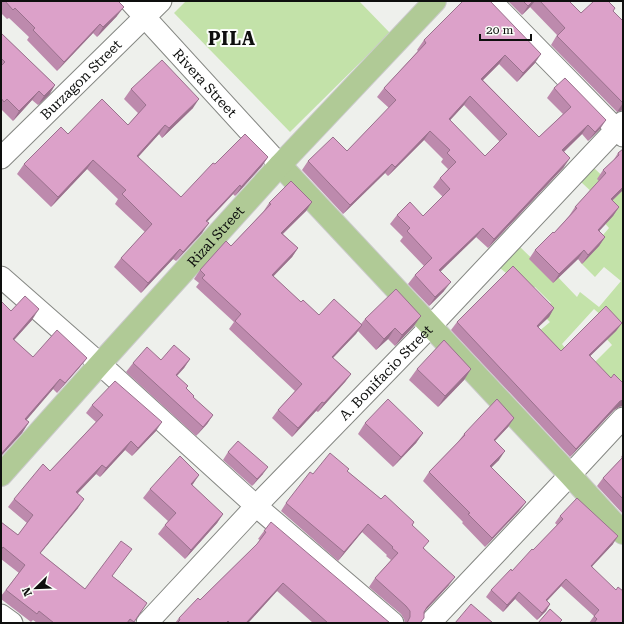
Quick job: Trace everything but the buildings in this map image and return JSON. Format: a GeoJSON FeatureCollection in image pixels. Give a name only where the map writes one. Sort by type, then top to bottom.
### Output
{"type":"FeatureCollection","features":[{"type":"Feature","properties":{"kind":"main road","name":"Rizal Street"},"geometry":{"type":"LineString","coordinates":[[1,475],[280,165],[435,1]]}},
{"type":"Feature","properties":{"kind":"main road"},"geometry":{"type":"LineString","coordinates":[[280,165],[623,533]]}},
{"type":"Feature","properties":{"kind":"street","name":"Rivera Street"},"geometry":{"type":"LineString","coordinates":[[130,1],[280,165]]}},
{"type":"Feature","properties":{"kind":"street","name":"Burzagon Street"},"geometry":{"type":"LineString","coordinates":[[1,158],[161,1]]}},
{"type":"Feature","properties":{"kind":"street"},"geometry":{"type":"LineString","coordinates":[[491,1],[621,129]]}},
{"type":"Feature","properties":{"kind":"street","name":"A. Bonifacio Street"},"geometry":{"type":"LineString","coordinates":[[146,623],[256,506],[621,129]]}},
{"type":"Feature","properties":{"kind":"street"},"geometry":{"type":"LineString","coordinates":[[1,277],[100,364],[256,506],[393,623]]}},
{"type":"Feature","properties":{"kind":"street"},"geometry":{"type":"LineString","coordinates":[[430,623],[623,418]]}},
{"type":"Feature","properties":{"kind":"street"},"geometry":{"type":"LineString","coordinates":[[1,615],[12,623]]}},
{"type":"Feature","properties":{"kind":"green space"},"geometry":{"type":"Polygon","coordinates":[[[186,1],[359,1],[390,33],[290,132],[174,13],[186,1]]]}},
{"type":"Feature","properties":{"kind":"green space"},"geometry":{"type":"Polygon","coordinates":[[[594,168],[616,189],[623,182],[623,391],[593,364],[612,345],[603,335],[612,325],[594,309],[562,344],[565,348],[555,362],[519,348],[550,322],[541,313],[551,303],[535,287],[529,292],[500,268],[520,247],[551,277],[554,273],[577,297],[580,292],[599,307],[621,281],[604,267],[595,277],[580,262],[609,228],[602,220],[610,209],[581,182],[594,168]]]}},
{"type":"Feature","properties":{"kind":"district","name":"PILA"},"geometry":{"type":"Point","coordinates":[232,39]}}]}
